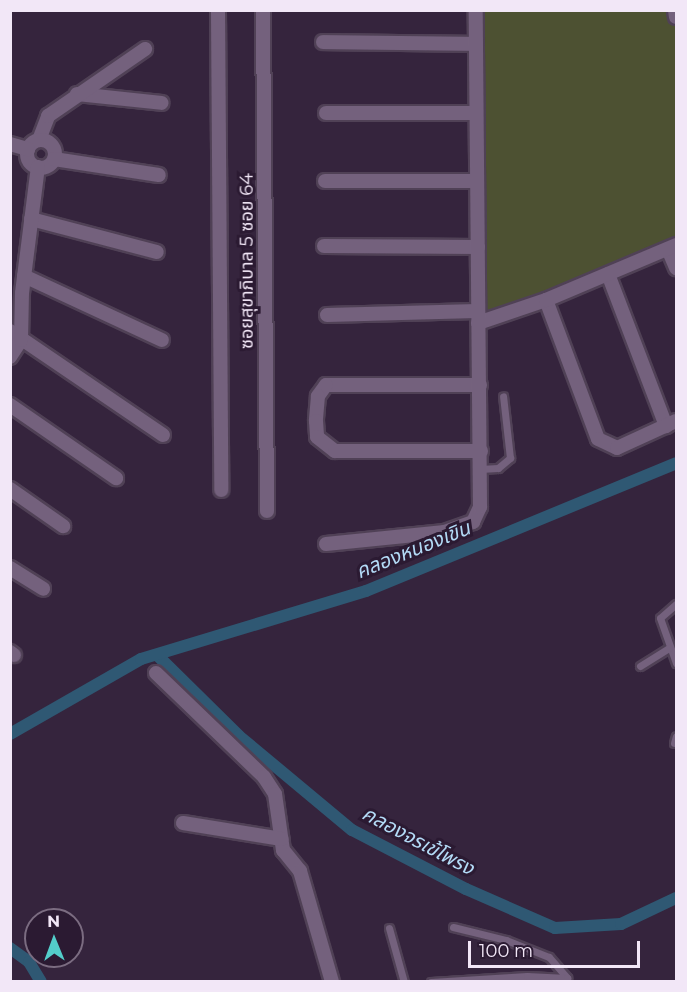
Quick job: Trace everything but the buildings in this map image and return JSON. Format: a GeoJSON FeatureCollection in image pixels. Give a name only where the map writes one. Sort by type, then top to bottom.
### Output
{"type":"FeatureCollection","features":[{"type":"Feature","properties":{"kind":"street"},"geometry":{"type":"LineString","coordinates":[[218,10],[221,490]]}},
{"type":"Feature","properties":{"kind":"street","name":"ซอยสุขาภิบาล 5 ซอย 64"},"geometry":{"type":"LineString","coordinates":[[263,10],[267,511]]}},
{"type":"Feature","properties":{"kind":"street"},"geometry":{"type":"LineString","coordinates":[[326,544],[444,532],[473,522],[480,507],[480,385],[477,317],[477,10]]}},
{"type":"Feature","properties":{"kind":"street"},"geometry":{"type":"LineString","coordinates":[[675,10],[676,17]]}},
{"type":"Feature","properties":{"kind":"street"},"geometry":{"type":"LineString","coordinates":[[323,42],[476,44]]}},
{"type":"Feature","properties":{"kind":"street"},"geometry":{"type":"LineString","coordinates":[[10,144],[34,144],[52,145],[54,159],[48,166],[38,167],[30,162],[34,144],[48,116],[145,49]]}},
{"type":"Feature","properties":{"kind":"street"},"geometry":{"type":"LineString","coordinates":[[77,94],[162,103]]}},
{"type":"Feature","properties":{"kind":"street"},"geometry":{"type":"LineString","coordinates":[[326,113],[477,113]]}},
{"type":"Feature","properties":{"kind":"street"},"geometry":{"type":"LineString","coordinates":[[54,159],[159,175]]}},
{"type":"Feature","properties":{"kind":"street"},"geometry":{"type":"LineString","coordinates":[[10,357],[16,336],[38,167]]}},
{"type":"Feature","properties":{"kind":"street"},"geometry":{"type":"LineString","coordinates":[[325,181],[477,181]]}},
{"type":"Feature","properties":{"kind":"street"},"geometry":{"type":"LineString","coordinates":[[31,219],[158,252]]}},
{"type":"Feature","properties":{"kind":"street"},"geometry":{"type":"LineString","coordinates":[[324,246],[478,247]]}},
{"type":"Feature","properties":{"kind":"street"},"geometry":{"type":"LineString","coordinates":[[327,315],[477,317],[546,300],[672,247],[676,268]]}},
{"type":"Feature","properties":{"kind":"street"},"geometry":{"type":"LineString","coordinates":[[546,300],[598,439],[617,448],[671,423],[608,274]]}},
{"type":"Feature","properties":{"kind":"street"},"geometry":{"type":"LineString","coordinates":[[24,276],[162,340]]}},
{"type":"Feature","properties":{"kind":"street"},"geometry":{"type":"LineString","coordinates":[[16,336],[163,435]]}},
{"type":"Feature","properties":{"kind":"street"},"geometry":{"type":"LineString","coordinates":[[480,385],[326,385],[318,396],[316,421],[317,437],[335,451],[480,451]]}},
{"type":"Feature","properties":{"kind":"street"},"geometry":{"type":"LineString","coordinates":[[10,405],[116,478]]}},
{"type":"Feature","properties":{"kind":"street"},"geometry":{"type":"LineString","coordinates":[[10,489],[63,526]]}},
{"type":"Feature","properties":{"kind":"street"},"geometry":{"type":"LineString","coordinates":[[10,568],[43,590]]}},
{"type":"Feature","properties":{"kind":"street"},"geometry":{"type":"LineString","coordinates":[[156,673],[264,777],[275,794],[284,850],[300,871],[332,981]]}},
{"type":"Feature","properties":{"kind":"street"},"geometry":{"type":"LineString","coordinates":[[183,823],[282,839]]}},
{"type":"Feature","properties":{"kind":"lane"},"geometry":{"type":"LineString","coordinates":[[480,469],[498,468],[510,458],[503,396]]}},
{"type":"Feature","properties":{"kind":"lane"},"geometry":{"type":"LineString","coordinates":[[676,604],[660,618],[676,663]]}},
{"type":"Feature","properties":{"kind":"lane"},"geometry":{"type":"LineString","coordinates":[[640,666],[669,648]]}},
{"type":"Feature","properties":{"kind":"lane"},"geometry":{"type":"LineString","coordinates":[[453,927],[506,940],[549,957],[567,980]]}},
{"type":"Feature","properties":{"kind":"lane"},"geometry":{"type":"LineString","coordinates":[[389,928],[404,981]]}},
{"type":"Feature","properties":{"kind":"lane"},"geometry":{"type":"LineString","coordinates":[[431,981],[567,980]]}},
{"type":"Feature","properties":{"kind":"green space"},"geometry":{"type":"Polygon","coordinates":[[[475,11],[675,11],[676,241],[470,329],[475,11]]]}},
{"type":"Feature","properties":{"kind":"waterway","name":"คลองหนองเขิน"},"geometry":{"type":"LineString","coordinates":[[10,734],[141,659],[366,591],[676,463]]}},
{"type":"Feature","properties":{"kind":"waterway","name":"คลองจรเข้โพรง"},"geometry":{"type":"LineString","coordinates":[[157,655],[239,736],[352,830],[466,889],[555,928],[621,924],[676,898]]}},
{"type":"Feature","properties":{"kind":"waterway"},"geometry":{"type":"LineString","coordinates":[[10,948],[29,962],[41,982]]}}]}
